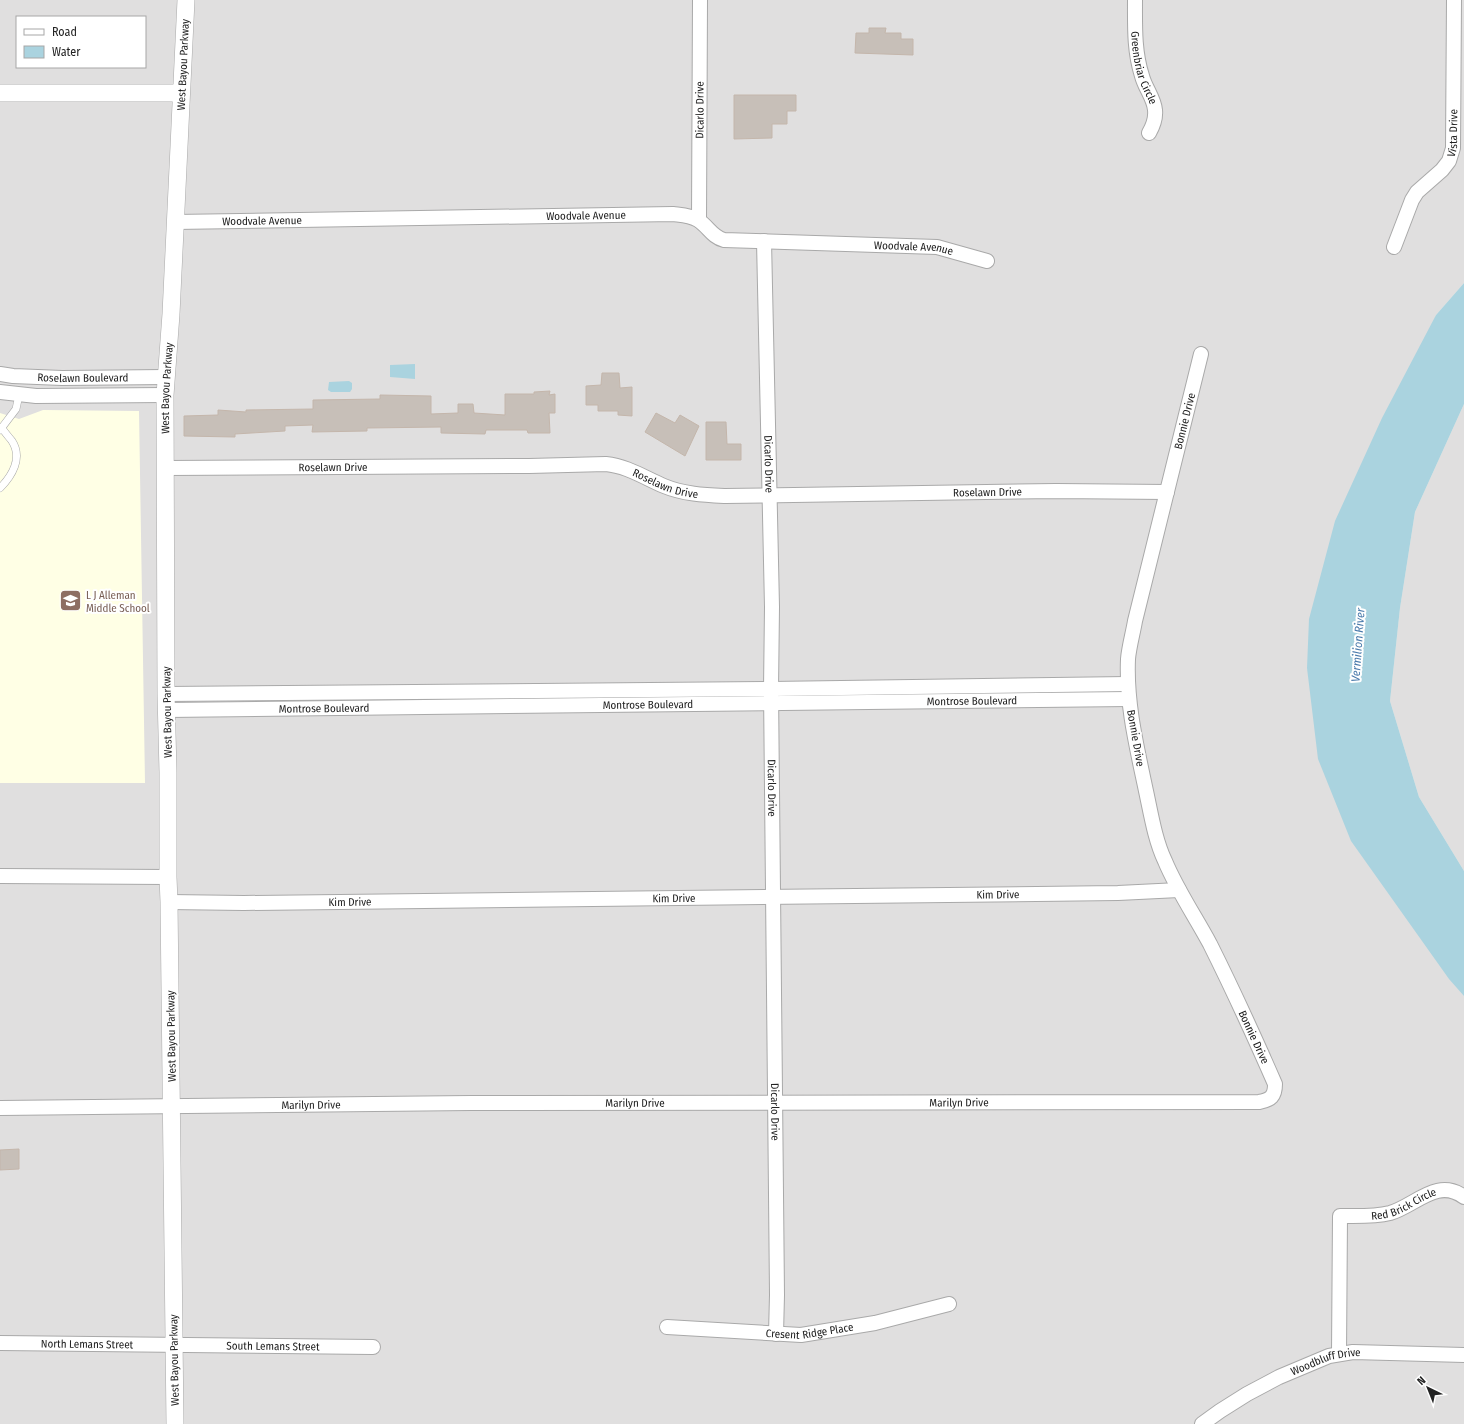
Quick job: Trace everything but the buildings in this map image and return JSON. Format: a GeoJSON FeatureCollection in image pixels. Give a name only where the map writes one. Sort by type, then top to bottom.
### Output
{"type":"FeatureCollection","features":[{"type":"Feature","properties":{"kind":"street","name":"West Bayou Parkway"},"geometry":{"type":"LineString","coordinates":[[175,1424],[170,902],[168,877],[166,702],[165,395],[171,314],[186,0]]}},
{"type":"Feature","properties":{"kind":"street","name":"Dicarlo Drive"},"geometry":{"type":"LineString","coordinates":[[699,220],[700,0]]}},
{"type":"Feature","properties":{"kind":"street","name":"Greenbriar Circle"},"geometry":{"type":"LineString","coordinates":[[1135,0],[1135,36],[1137,55],[1144,84],[1154,103],[1156,111],[1153,127],[1149,134]]}},
{"type":"Feature","properties":{"kind":"street","name":"Vista Drive"},"geometry":{"type":"LineString","coordinates":[[1394,247],[1414,196],[1442,170],[1449,161],[1453,148],[1454,0]]}},
{"type":"Feature","properties":{"kind":"street"},"geometry":{"type":"LineString","coordinates":[[0,93],[181,93]]}},
{"type":"Feature","properties":{"kind":"street","name":"Woodvale Avenue"},"geometry":{"type":"LineString","coordinates":[[175,222],[672,214],[689,216],[699,220],[720,239],[937,246],[987,261]]}},
{"type":"Feature","properties":{"kind":"street","name":"Dicarlo Drive"},"geometry":{"type":"LineString","coordinates":[[764,241],[772,607],[771,696],[776,1334]]}},
{"type":"Feature","properties":{"kind":"street","name":"Bonnie Drive"},"geometry":{"type":"LineString","coordinates":[[1201,354],[1135,621],[1128,658],[1129,699],[1135,738],[1164,860],[1179,890],[1196,917],[1248,1023],[1275,1084],[1275,1090],[1270,1099]]}},
{"type":"Feature","properties":{"kind":"street"},"geometry":{"type":"LineString","coordinates":[[7,375],[10,394]]}},
{"type":"Feature","properties":{"kind":"street","name":"Roselawn Boulevard"},"geometry":{"type":"LineString","coordinates":[[7,375],[62,378],[166,377]]}},
{"type":"Feature","properties":{"kind":"street","name":"Roselawn Boulevard"},"geometry":{"type":"LineString","coordinates":[[10,394],[36,396],[165,395]]}},
{"type":"Feature","properties":{"kind":"street","name":"Roselawn Drive"},"geometry":{"type":"LineString","coordinates":[[166,468],[529,466],[606,464],[630,470],[665,487],[685,492],[726,496],[1056,491],[1167,492]]}},
{"type":"Feature","properties":{"kind":"street","name":"Montrose Boulevard"},"geometry":{"type":"LineString","coordinates":[[771,696],[1128,684]]}},
{"type":"Feature","properties":{"kind":"street","name":"Montrose Boulevard"},"geometry":{"type":"LineString","coordinates":[[166,702],[771,696],[1129,699]]}},
{"type":"Feature","properties":{"kind":"street"},"geometry":{"type":"LineString","coordinates":[[0,876],[168,877]]}},
{"type":"Feature","properties":{"kind":"street","name":"Kim Drive"},"geometry":{"type":"LineString","coordinates":[[170,902],[252,903],[1118,893],[1179,890]]}},
{"type":"Feature","properties":{"kind":"street","name":"Marilyn Drive"},"geometry":{"type":"LineString","coordinates":[[0,1108],[479,1103],[1259,1102],[1270,1099]]}},
{"type":"Feature","properties":{"kind":"street","name":"Red Brick Circle"},"geometry":{"type":"LineString","coordinates":[[1339,1354],[1340,1216],[1379,1215],[1391,1212],[1401,1209],[1436,1191],[1455,1191],[1464,1197]]}},
{"type":"Feature","properties":{"kind":"street","name":"Cresent Ridge Place"},"geometry":{"type":"LineString","coordinates":[[667,1327],[800,1335],[867,1325],[949,1304]]}},
{"type":"Feature","properties":{"kind":"street","name":"North Lemans Street"},"geometry":{"type":"LineString","coordinates":[[0,1344],[174,1345]]}},
{"type":"Feature","properties":{"kind":"street","name":"South Lemans Street"},"geometry":{"type":"LineString","coordinates":[[174,1345],[373,1347]]}},
{"type":"Feature","properties":{"kind":"street","name":"Woodbluff Drive"},"geometry":{"type":"LineString","coordinates":[[1202,1424],[1247,1394],[1279,1377],[1318,1360],[1339,1354],[1352,1352],[1464,1355]]}},
{"type":"Feature","properties":{"kind":"lane"},"geometry":{"type":"LineString","coordinates":[[0,488],[8,479],[15,467],[16,454],[13,442],[1,429],[16,409],[10,394]]}},
{"type":"Feature","properties":{"kind":"shaded area"},"geometry":{"type":"Polygon","coordinates":[[[0,0],[1464,0],[1464,283],[1436,315],[1307,668],[1464,994],[1464,1424],[0,1424],[0,0]]]}},
{"type":"Feature","properties":{"kind":"shaded area"},"geometry":{"type":"Polygon","coordinates":[[[1464,404],[1464,871],[1419,797],[1390,701],[1400,608],[1415,512],[1464,404]]]}},
{"type":"Feature","properties":{"kind":"shaded area","name":"L J Alleman Middle School"},"geometry":{"type":"Polygon","coordinates":[[[43,410],[139,411],[145,783],[0,783],[0,413],[19,419],[43,410]]]}},
{"type":"Feature","properties":{"kind":"water","name":"Vermilion River"},"geometry":{"type":"Polygon","coordinates":[[[1464,283],[1464,404],[1415,512],[1400,608],[1390,701],[1419,797],[1464,871],[1464,996],[1449,979],[1351,841],[1318,759],[1307,668],[1309,619],[1335,521],[1382,418],[1436,315],[1464,283]]]}},
{"type":"Feature","properties":{"kind":"water"},"geometry":{"type":"Polygon","coordinates":[[[415,364],[415,379],[390,377],[390,365],[415,364]]]}},
{"type":"Feature","properties":{"kind":"water"},"geometry":{"type":"Polygon","coordinates":[[[349,381],[352,383],[352,389],[350,392],[331,392],[328,390],[329,382],[349,381]]]}},
{"type":"Feature","properties":{"kind":"place","name":"L J Alleman Middle School"},"geometry":{"type":"Point","coordinates":[71,601]}}]}
